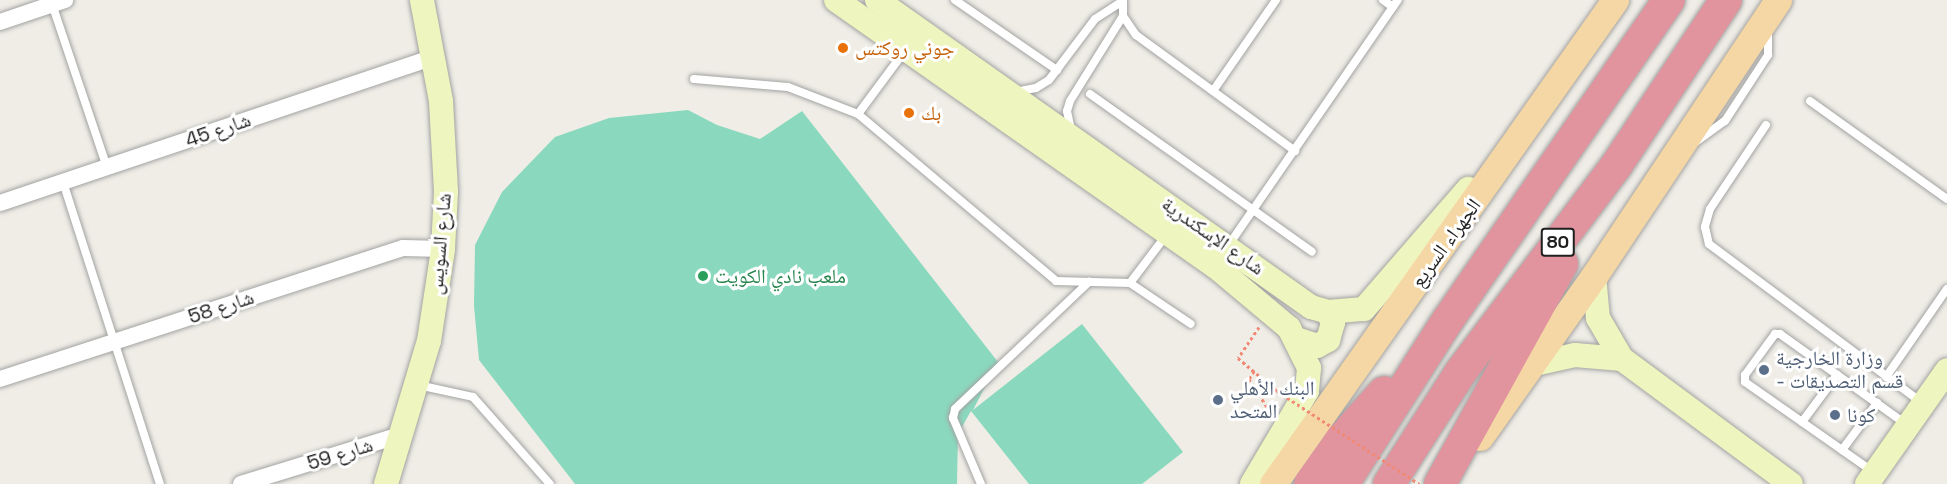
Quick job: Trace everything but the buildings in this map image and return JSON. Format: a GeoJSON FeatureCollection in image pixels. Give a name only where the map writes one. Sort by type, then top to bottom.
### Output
{"type":"FeatureCollection","features":[{"type":"Feature","properties":{"kind":"highway","name":"80"},"geometry":{"type":"LineString","coordinates":[[1343,484],[1448,320],[1669,0]]}},
{"type":"Feature","properties":{"kind":"highway","name":"80"},"geometry":{"type":"LineString","coordinates":[[1389,484],[1460,373],[1616,166],[1726,0]]}},
{"type":"Feature","properties":{"kind":"highway"},"geometry":{"type":"LineString","coordinates":[[1440,484],[1616,166]]}},
{"type":"Feature","properties":{"kind":"highway"},"geometry":{"type":"LineString","coordinates":[[1310,484],[1341,440],[1448,320]]}},
{"type":"Feature","properties":{"kind":"main road","name":"الجهراء السريع"},"geometry":{"type":"LineString","coordinates":[[1274,484],[1523,135],[1615,0]]}},
{"type":"Feature","properties":{"kind":"main road"},"geometry":{"type":"LineString","coordinates":[[1446,484],[1594,276],[1771,10]]}},
{"type":"Feature","properties":{"kind":"street","name":"شارع السويس"},"geometry":{"type":"LineString","coordinates":[[386,484],[404,434],[429,341],[443,249],[446,191],[435,57],[422,0]]}},
{"type":"Feature","properties":{"kind":"street","name":"شارع الإسكندرية"},"geometry":{"type":"LineString","coordinates":[[838,0],[1215,266],[1269,311],[1299,340],[1310,368],[1307,391],[1252,484]]}},
{"type":"Feature","properties":{"kind":"street","name":"شارع الإسكندرية"},"geometry":{"type":"LineString","coordinates":[[877,0],[1229,245],[1311,306],[1328,312]]}},
{"type":"Feature","properties":{"kind":"street"},"geometry":{"type":"LineString","coordinates":[[0,22],[59,2]]}},
{"type":"Feature","properties":{"kind":"street","name":"شارع 45"},"geometry":{"type":"LineString","coordinates":[[0,203],[435,57]]}},
{"type":"Feature","properties":{"kind":"street"},"geometry":{"type":"LineString","coordinates":[[1299,340],[1317,346],[1328,340],[1334,323],[1328,312],[1364,309],[1478,177],[1523,135]]}},
{"type":"Feature","properties":{"kind":"street","name":"شارع 58"},"geometry":{"type":"LineString","coordinates":[[0,379],[403,248],[443,249]]}},
{"type":"Feature","properties":{"kind":"street"},"geometry":{"type":"LineString","coordinates":[[1594,276],[1598,318],[1622,359],[1791,484]]}},
{"type":"Feature","properties":{"kind":"street"},"geometry":{"type":"LineString","coordinates":[[1530,365],[1575,355],[1622,359]]}},
{"type":"Feature","properties":{"kind":"street"},"geometry":{"type":"LineString","coordinates":[[1871,478],[1947,370]]}},
{"type":"Feature","properties":{"kind":"street","name":"شارع 59"},"geometry":{"type":"LineString","coordinates":[[241,484],[404,434]]}},
{"type":"Feature","properties":{"kind":"lane"},"geometry":{"type":"LineString","coordinates":[[955,0],[1057,70]]}},
{"type":"Feature","properties":{"kind":"lane"},"geometry":{"type":"LineString","coordinates":[[1009,93],[1036,88],[1057,70],[1095,19],[1123,0]]}},
{"type":"Feature","properties":{"kind":"lane"},"geometry":{"type":"LineString","coordinates":[[1075,139],[1068,123],[1070,101],[1123,16],[1123,0]]}},
{"type":"Feature","properties":{"kind":"lane"},"geometry":{"type":"LineString","coordinates":[[1213,91],[1276,0]]}},
{"type":"Feature","properties":{"kind":"lane"},"geometry":{"type":"LineString","coordinates":[[1215,266],[1396,4],[1383,0]]}},
{"type":"Feature","properties":{"kind":"lane"},"geometry":{"type":"LineString","coordinates":[[59,2],[107,167]]}},
{"type":"Feature","properties":{"kind":"lane"},"geometry":{"type":"LineString","coordinates":[[1123,16],[1136,35],[1295,151]]}},
{"type":"Feature","properties":{"kind":"lane"},"geometry":{"type":"LineString","coordinates":[[858,114],[907,48]]}},
{"type":"Feature","properties":{"kind":"lane"},"geometry":{"type":"LineString","coordinates":[[694,79],[788,87],[858,114],[1056,281],[1130,283],[1191,324]]}},
{"type":"Feature","properties":{"kind":"lane"},"geometry":{"type":"LineString","coordinates":[[1090,94],[1311,252]]}},
{"type":"Feature","properties":{"kind":"lane"},"geometry":{"type":"LineString","coordinates":[[1810,101],[1947,199]]}},
{"type":"Feature","properties":{"kind":"lane"},"geometry":{"type":"LineString","coordinates":[[1766,125],[1710,209],[1705,235],[1727,261],[1923,404]]}},
{"type":"Feature","properties":{"kind":"lane"},"geometry":{"type":"LineString","coordinates":[[63,182],[116,340],[160,484]]}},
{"type":"Feature","properties":{"kind":"lane"},"geometry":{"type":"LineString","coordinates":[[1130,283],[1168,234]]}},
{"type":"Feature","properties":{"kind":"lane"},"geometry":{"type":"LineString","coordinates":[[981,484],[953,418],[956,409],[1089,282]]}},
{"type":"Feature","properties":{"kind":"lane"},"geometry":{"type":"LineString","coordinates":[[1887,377],[1947,289]]}},
{"type":"Feature","properties":{"kind":"lane"},"geometry":{"type":"LineString","coordinates":[[1871,478],[1842,450],[1745,382],[1751,366],[1775,334],[1780,334],[1908,425]]}},
{"type":"Feature","properties":{"kind":"lane"},"geometry":{"type":"LineString","coordinates":[[1802,422],[1837,375]]}},
{"type":"Feature","properties":{"kind":"lane"},"geometry":{"type":"LineString","coordinates":[[417,384],[473,398],[550,484]]}},
{"type":"Feature","properties":{"kind":"lane"},"geometry":{"type":"LineString","coordinates":[[1842,450],[1877,404]]}},
{"type":"Feature","properties":{"kind":"path"},"geometry":{"type":"LineString","coordinates":[[1269,311],[1238,358],[1277,391],[1419,484]]}},
{"type":"Feature","properties":{"kind":"path"},"geometry":{"type":"LineString","coordinates":[[1254,371],[1249,379],[1282,432]]}},
{"type":"Feature","properties":{"kind":"green space","name":"ملعب نادي الكويت"},"geometry":{"type":"Polygon","coordinates":[[[688,110],[717,125],[760,139],[802,111],[998,362],[973,410],[1082,324],[1183,452],[1142,484],[1029,484],[971,411],[958,434],[957,484],[575,484],[479,360],[474,306],[475,245],[502,192],[555,137],[609,118],[688,110]]]}},
{"type":"Feature","properties":{"kind":"place","name":"جوني روكتس"},"geometry":{"type":"Point","coordinates":[843,48]}},
{"type":"Feature","properties":{"kind":"place","name":"بك"},"geometry":{"type":"Point","coordinates":[909,113]}},
{"type":"Feature","properties":{"kind":"place","name":"ملعب نادي الكويت"},"geometry":{"type":"Point","coordinates":[703,276]}},
{"type":"Feature","properties":{"kind":"place","name":"وزارة الخارجية - قسم التصديقات"},"geometry":{"type":"Point","coordinates":[1764,370]}},
{"type":"Feature","properties":{"kind":"place","name":"البنك الأهلي المتحد"},"geometry":{"type":"Point","coordinates":[1218,400]}},
{"type":"Feature","properties":{"kind":"place","name":"كونا"},"geometry":{"type":"Point","coordinates":[1835,415]}}]}
